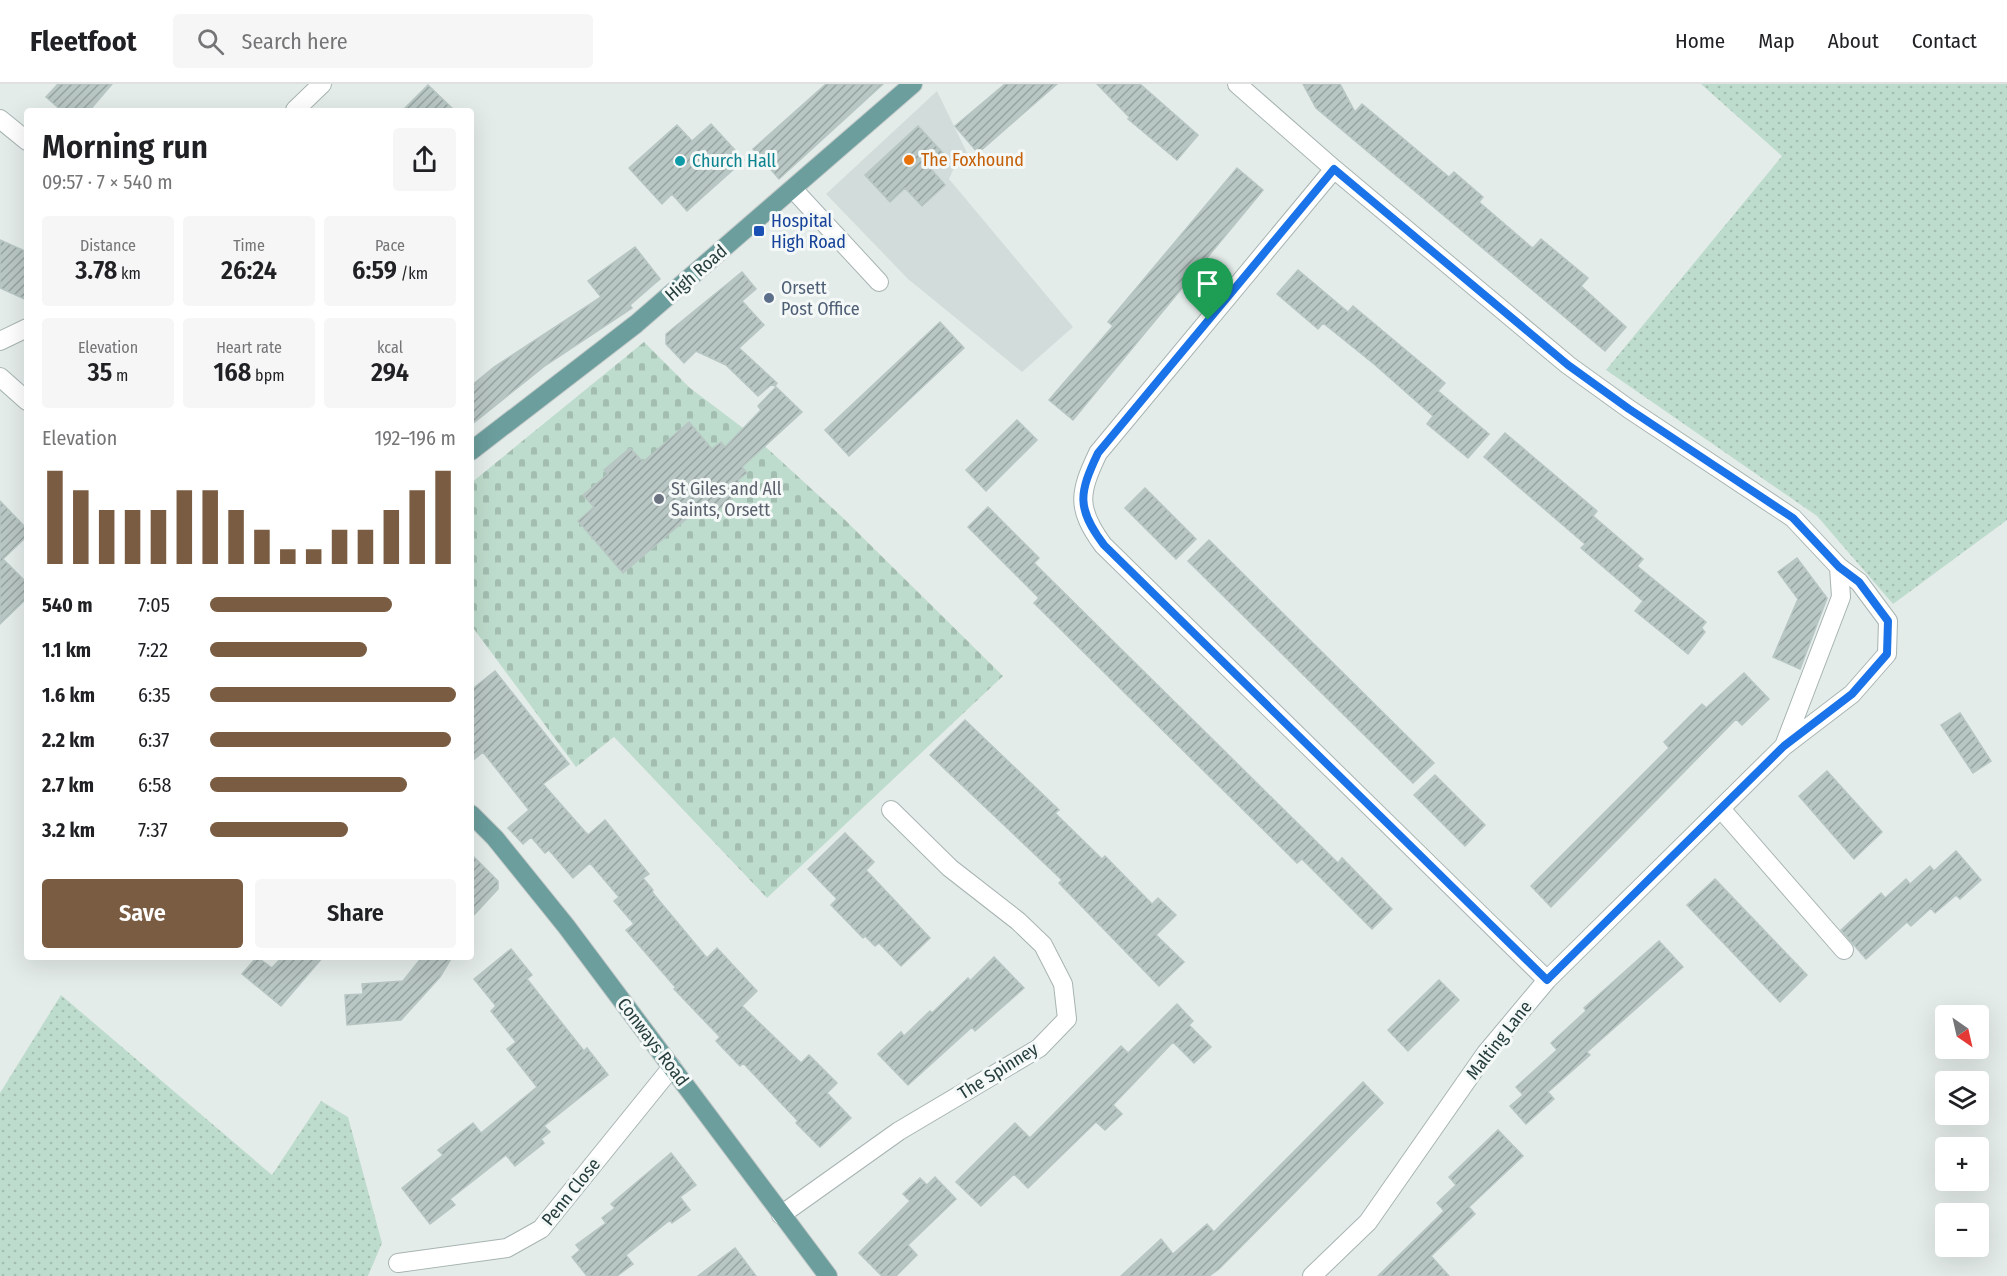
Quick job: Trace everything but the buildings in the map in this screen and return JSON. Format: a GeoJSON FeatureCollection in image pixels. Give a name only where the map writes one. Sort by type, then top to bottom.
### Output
{"type":"FeatureCollection","features":[{"type":"Feature","properties":{"kind":"main road","name":"High Road"},"geometry":{"type":"LineString","coordinates":[[474,449],[636,324],[913,84]]}},
{"type":"Feature","properties":{"kind":"main road","name":"Conways Road"},"geometry":{"type":"LineString","coordinates":[[474,817],[495,838],[566,926],[828,1276]]}},
{"type":"Feature","properties":{"kind":"street"},"geometry":{"type":"LineString","coordinates":[[297,108],[322,84]]}},
{"type":"Feature","properties":{"kind":"street"},"geometry":{"type":"LineString","coordinates":[[1242,86],[1334,169],[1568,365],[1629,409],[1793,518],[1839,567]]}},
{"type":"Feature","properties":{"kind":"street"},"geometry":{"type":"LineString","coordinates":[[0,119],[24,139]]}},
{"type":"Feature","properties":{"kind":"street"},"geometry":{"type":"LineString","coordinates":[[1334,169],[1098,453],[1084,483],[1084,514],[1104,545],[1547,980]]}},
{"type":"Feature","properties":{"kind":"street"},"geometry":{"type":"LineString","coordinates":[[793,189],[879,282]]}},
{"type":"Feature","properties":{"kind":"street"},"geometry":{"type":"LineString","coordinates":[[0,341],[24,329]]}},
{"type":"Feature","properties":{"kind":"street"},"geometry":{"type":"LineString","coordinates":[[0,377],[24,398]]}},
{"type":"Feature","properties":{"kind":"street","name":"Malting Lane"},"geometry":{"type":"LineString","coordinates":[[1784,746],[1841,597],[1839,567]]}},
{"type":"Feature","properties":{"kind":"street","name":"Malting Lane"},"geometry":{"type":"LineString","coordinates":[[1312,1276],[1368,1222],[1486,1053],[1547,980],[1784,746],[1852,694],[1887,654],[1888,621],[1859,582],[1839,567]]}},
{"type":"Feature","properties":{"kind":"street"},"geometry":{"type":"LineString","coordinates":[[1720,809],[1844,950]]}},
{"type":"Feature","properties":{"kind":"street","name":"The Spinney"},"geometry":{"type":"LineString","coordinates":[[781,1215],[899,1131],[1039,1048],[1067,1019],[1063,984],[1043,945],[1018,921],[950,868],[891,810]]}},
{"type":"Feature","properties":{"kind":"street","name":"Penn Close"},"geometry":{"type":"LineString","coordinates":[[398,1263],[507,1248],[541,1229],[672,1067]]}},
{"type":"Feature","properties":{"kind":"shaded area"},"geometry":{"type":"Polygon","coordinates":[[[937,91],[970,159],[954,168],[949,179],[1073,327],[1022,372],[908,279],[826,194],[937,91]]]}},
{"type":"Feature","properties":{"kind":"green space"},"geometry":{"type":"Polygon","coordinates":[[[1701,84],[2007,84],[2007,520],[1893,604],[1817,516],[1606,370],[1782,156],[1701,84]]]}},
{"type":"Feature","properties":{"kind":"green space"},"geometry":{"type":"Polygon","coordinates":[[[644,342],[690,388],[755,437],[841,516],[1003,676],[767,898],[614,737],[576,767],[474,629],[474,481],[644,342]]]}},
{"type":"Feature","properties":{"kind":"green space"},"geometry":{"type":"Polygon","coordinates":[[[61,995],[272,1175],[321,1101],[348,1117],[382,1243],[368,1276],[0,1276],[0,1093],[61,995]]]}},
{"type":"Feature","properties":{"kind":"place","name":"The Foxhound"},"geometry":{"type":"Point","coordinates":[909,160]}},
{"type":"Feature","properties":{"kind":"place","name":"Church Hall"},"geometry":{"type":"Point","coordinates":[680,161]}},
{"type":"Feature","properties":{"kind":"place","name":"Hospital High Road"},"geometry":{"type":"Point","coordinates":[759,231]}},
{"type":"Feature","properties":{"kind":"place","name":"Orsett Post Office"},"geometry":{"type":"Point","coordinates":[769,298]}},
{"type":"Feature","properties":{"kind":"place","name":"St Giles and All Saints, Orsett"},"geometry":{"type":"Point","coordinates":[659,499]}},
{"type":"Feature","properties":{"kind":"route"},"geometry":{"type":"LineString","coordinates":[[1334,169],[1568,365],[1629,409],[1793,518],[1839,567],[1859,582],[1888,621],[1887,654],[1852,694],[1784,746],[1547,980],[1104,545],[1084,514],[1084,483],[1098,453],[1208,320],[1334,169]]}}]}
